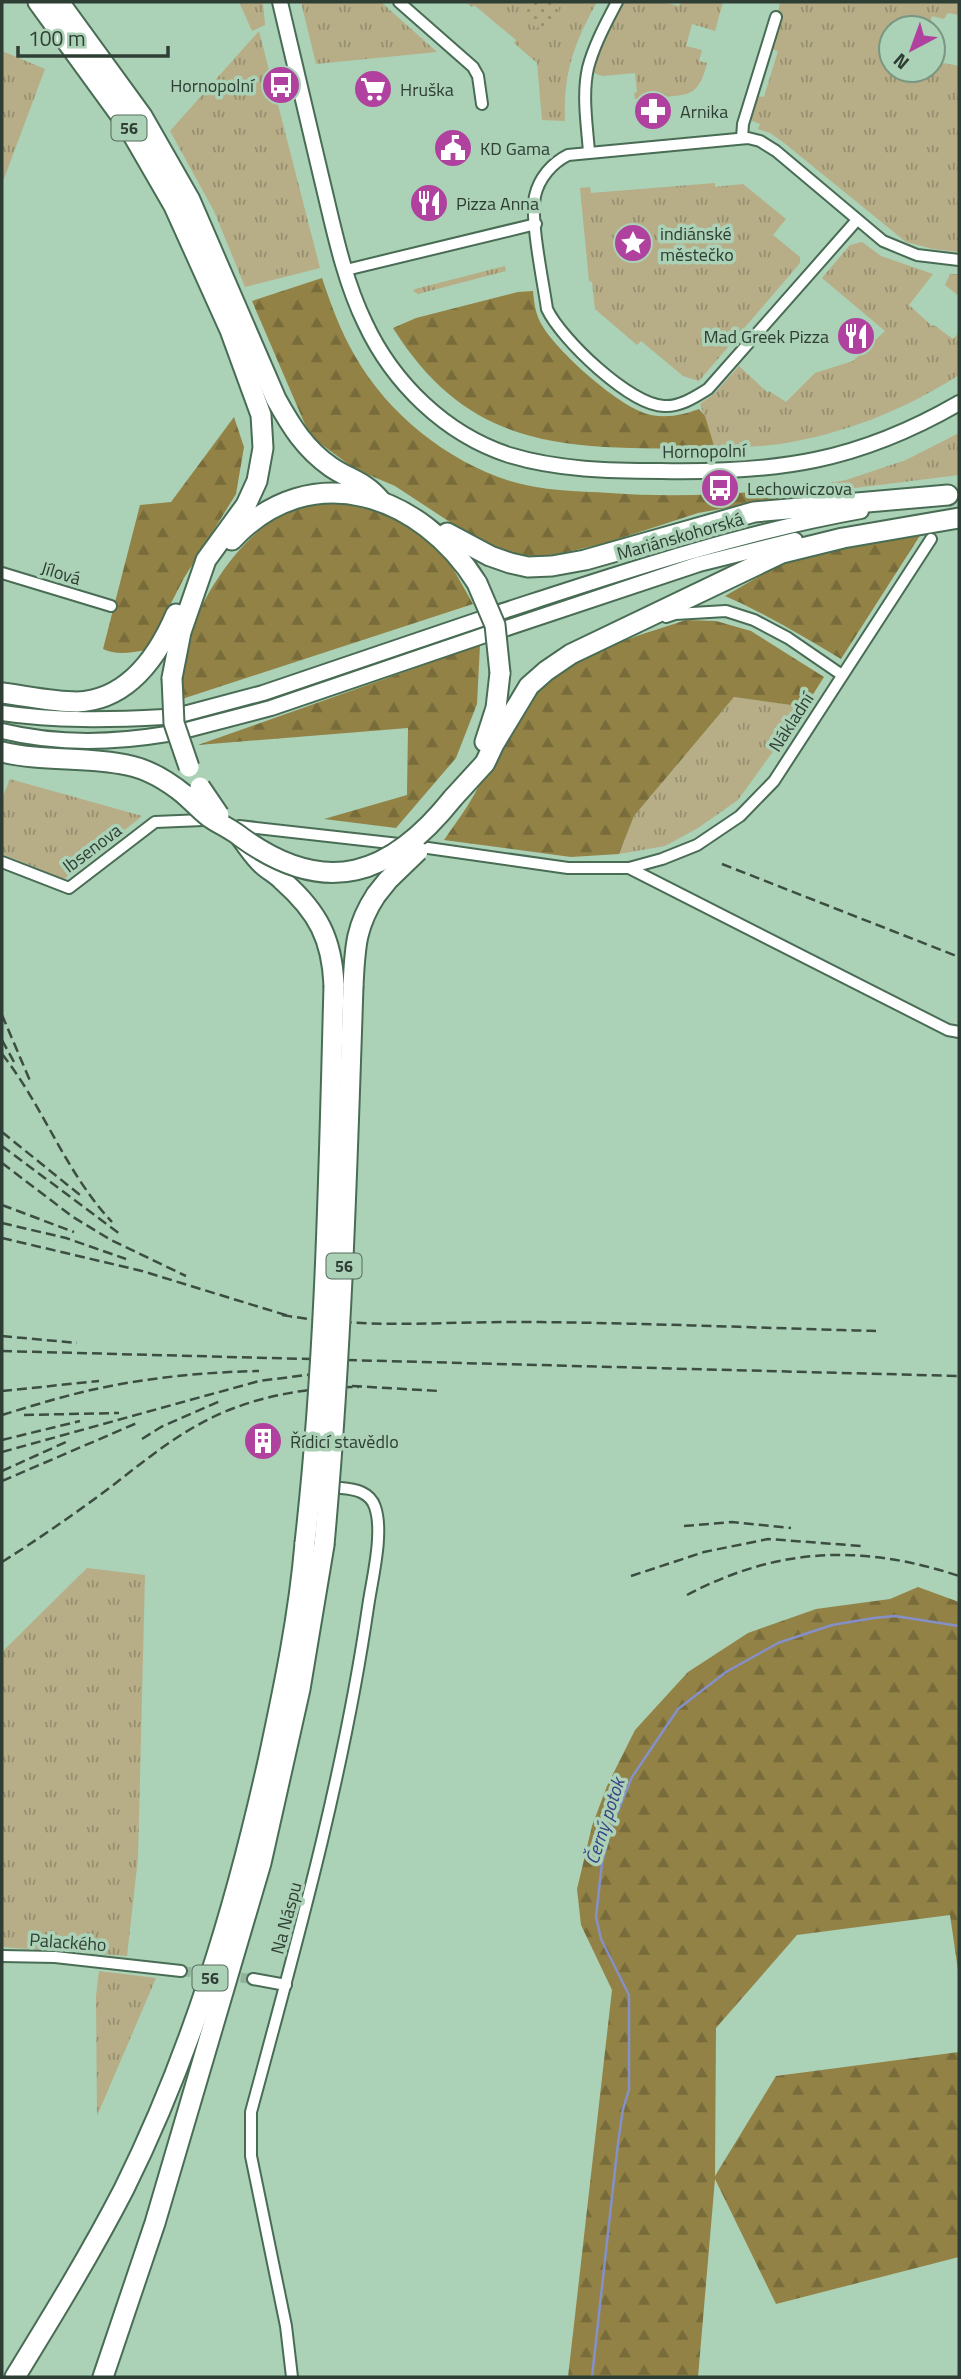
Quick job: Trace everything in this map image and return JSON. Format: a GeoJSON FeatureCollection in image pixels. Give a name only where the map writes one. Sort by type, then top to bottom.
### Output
{"type":"FeatureCollection","features":[{"type":"Feature","properties":{"kind":"highway","name":"56"},"geometry":{"type":"LineString","coordinates":[[38,2],[126,123],[210,265]]}},
{"type":"Feature","properties":{"kind":"highway","name":"56"},"geometry":{"type":"LineString","coordinates":[[59,2],[142,116],[190,201],[210,265],[238,329],[293,430],[311,451],[332,468],[370,488],[388,504],[443,536],[478,583],[495,625],[500,673],[496,708],[486,739],[430,839],[401,866],[376,895],[363,914],[357,937],[353,986],[344,1274],[335,1415],[314,1544],[300,1689],[261,1863],[155,2223],[103,2377]]}},
{"type":"Feature","properties":{"kind":"highway","name":"56"},"geometry":{"type":"LineString","coordinates":[[238,329],[261,415],[261,468],[246,505],[206,560],[175,654],[172,678],[174,723],[189,767],[192,791],[265,854],[292,866],[323,872],[354,870],[400,852],[424,832],[453,798]]}},
{"type":"Feature","properties":{"kind":"highway","name":"56"},"geometry":{"type":"LineString","coordinates":[[194,592],[231,541],[266,510],[296,498],[329,492],[364,496],[388,504]]}},
{"type":"Feature","properties":{"kind":"highway"},"geometry":{"type":"LineString","coordinates":[[443,536],[510,563],[528,567],[552,566],[585,560],[754,512],[956,500]]}},
{"type":"Feature","properties":{"kind":"highway"},"geometry":{"type":"LineString","coordinates":[[453,798],[485,763],[518,704],[538,677],[571,654],[782,553],[843,538],[959,518]]}},
{"type":"Feature","properties":{"kind":"highway"},"geometry":{"type":"LineString","coordinates":[[2,693],[79,702],[94,699],[122,687],[141,672],[153,657],[180,607],[194,592]]}},
{"type":"Feature","properties":{"kind":"highway"},"geometry":{"type":"LineString","coordinates":[[2,752],[129,765],[192,791]]}},
{"type":"Feature","properties":{"kind":"highway","name":"56"},"geometry":{"type":"LineString","coordinates":[[15,2377],[83,2264],[124,2187],[200,2010],[231,1911],[260,1799],[314,1544],[315,1451],[326,1258],[333,963],[328,939],[316,917],[282,879],[261,863],[239,831]]}},
{"type":"Feature","properties":{"kind":"main road","name":"Hornopolní"},"geometry":{"type":"LineString","coordinates":[[280,2],[338,244],[357,305],[393,370],[423,403],[457,430],[508,455],[573,468],[719,472],[819,461],[865,448],[913,428],[959,403]]}},
{"type":"Feature","properties":{"kind":"main road","name":"Mariánskohorská"},"geometry":{"type":"LineString","coordinates":[[180,715],[263,693],[653,562],[800,522],[956,500]]}},
{"type":"Feature","properties":{"kind":"main road","name":"Mariánskohorská"},"geometry":{"type":"LineString","coordinates":[[183,731],[227,722],[271,708],[712,561],[956,500]]}},
{"type":"Feature","properties":{"kind":"main road"},"geometry":{"type":"LineString","coordinates":[[2,713],[58,719],[164,718]]}},
{"type":"Feature","properties":{"kind":"main road"},"geometry":{"type":"LineString","coordinates":[[2,732],[45,738],[103,741],[167,734]]}},
{"type":"Feature","properties":{"kind":"street"},"geometry":{"type":"LineString","coordinates":[[399,2],[473,66],[478,76],[482,104]]}},
{"type":"Feature","properties":{"kind":"street"},"geometry":{"type":"LineString","coordinates":[[589,152],[587,71],[595,45],[617,2]]}},
{"type":"Feature","properties":{"kind":"street"},"geometry":{"type":"LineString","coordinates":[[743,138],[743,124],[776,16]]}},
{"type":"Feature","properties":{"kind":"street"},"geometry":{"type":"LineString","coordinates":[[857,220],[708,389],[695,398],[664,406],[648,403],[634,396],[576,349],[552,320],[547,309],[536,224],[536,194],[546,173],[561,159],[568,155],[589,152],[743,138],[760,141],[776,151],[883,241],[917,255],[959,260]]}},
{"type":"Feature","properties":{"kind":"street"},"geometry":{"type":"LineString","coordinates":[[346,270],[536,224]]}},
{"type":"Feature","properties":{"kind":"street","name":"Nákladní"},"geometry":{"type":"LineString","coordinates":[[428,848],[568,868],[629,867],[662,859],[697,845],[740,816],[774,780],[931,539]]}},
{"type":"Feature","properties":{"kind":"street","name":"Jílová"},"geometry":{"type":"LineString","coordinates":[[2,573],[111,606]]}},
{"type":"Feature","properties":{"kind":"street"},"geometry":{"type":"LineString","coordinates":[[630,628],[675,614],[726,611],[754,620],[788,638],[842,675]]}},
{"type":"Feature","properties":{"kind":"street","name":"Ibsenova"},"geometry":{"type":"LineString","coordinates":[[2,862],[69,888],[155,822],[203,820]]}},
{"type":"Feature","properties":{"kind":"street"},"geometry":{"type":"LineString","coordinates":[[239,831],[399,844]]}},
{"type":"Feature","properties":{"kind":"street","name":"Nákladní"},"geometry":{"type":"LineString","coordinates":[[629,867],[948,1030],[959,1032]]}},
{"type":"Feature","properties":{"kind":"street","name":"Na Náspu"},"geometry":{"type":"LineString","coordinates":[[292,2377],[286,2326],[249,2136],[251,2112],[313,1885],[362,1649],[378,1525],[375,1505],[368,1496],[356,1489],[341,1488]]}},
{"type":"Feature","properties":{"kind":"street","name":"Palackého"},"geometry":{"type":"LineString","coordinates":[[2,1956],[55,1957],[181,1971]]}},
{"type":"Feature","properties":{"kind":"street"},"geometry":{"type":"LineString","coordinates":[[253,1979],[285,1985]]}},
{"type":"Feature","properties":{"kind":"green space"},"geometry":{"type":"Polygon","coordinates":[[[239,2],[263,2],[265,25],[252,31],[239,2]]]}},
{"type":"Feature","properties":{"kind":"green space"},"geometry":{"type":"Polygon","coordinates":[[[301,2],[381,2],[437,52],[316,64],[301,2]]]}},
{"type":"Feature","properties":{"kind":"green space"},"geometry":{"type":"Polygon","coordinates":[[[466,2],[597,2],[572,59],[566,88],[565,121],[542,120],[537,63],[514,43],[516,40],[474,5],[472,7],[466,2]]]}},
{"type":"Feature","properties":{"kind":"green space"},"geometry":{"type":"Polygon","coordinates":[[[527,2],[557,2],[559,13],[556,22],[542,28],[534,26],[525,13],[527,2]]]}},
{"type":"Feature","properties":{"kind":"green space"},"geometry":{"type":"Polygon","coordinates":[[[617,2],[662,2],[679,6],[681,2],[723,2],[715,31],[692,24],[686,46],[702,50],[699,61],[707,63],[704,75],[695,89],[684,95],[655,98],[654,94],[635,99],[635,73],[603,76],[588,71],[617,2]]]}},
{"type":"Feature","properties":{"kind":"green space"},"geometry":{"type":"Polygon","coordinates":[[[780,2],[959,2],[959,15],[877,14],[877,84],[947,84],[947,64],[959,66],[959,252],[906,242],[783,142],[758,129],[760,124],[750,120],[757,96],[764,97],[778,51],[771,49],[780,2]]]}},
{"type":"Feature","properties":{"kind":"green space"},"geometry":{"type":"Polygon","coordinates":[[[259,31],[320,268],[245,287],[214,211],[170,131],[259,31]]]}},
{"type":"Feature","properties":{"kind":"green space"},"geometry":{"type":"Polygon","coordinates":[[[2,51],[45,69],[2,184],[2,51]]]}},
{"type":"Feature","properties":{"kind":"green space"},"geometry":{"type":"Polygon","coordinates":[[[715,183],[715,187],[743,184],[786,219],[773,235],[800,257],[800,263],[699,381],[683,376],[641,341],[637,345],[595,309],[592,282],[589,281],[580,188],[590,187],[591,193],[715,183]]]}},
{"type":"Feature","properties":{"kind":"green space"},"geometry":{"type":"Polygon","coordinates":[[[862,242],[881,256],[933,274],[909,305],[932,326],[953,339],[959,333],[959,375],[895,410],[827,434],[780,444],[715,449],[700,404],[714,394],[739,366],[767,392],[786,402],[815,373],[853,361],[885,331],[822,278],[850,245],[862,242]]]}},
{"type":"Feature","properties":{"kind":"green space"},"geometry":{"type":"Polygon","coordinates":[[[505,266],[506,271],[418,294],[413,291],[415,289],[505,266]]]}},
{"type":"Feature","properties":{"kind":"green space"},"geometry":{"type":"Polygon","coordinates":[[[950,274],[959,274],[959,296],[945,285],[950,274]]]}},
{"type":"Feature","properties":{"kind":"green space"},"geometry":{"type":"Polygon","coordinates":[[[322,278],[350,347],[384,397],[421,433],[464,461],[487,472],[534,487],[635,494],[711,494],[812,486],[799,495],[698,513],[606,543],[541,558],[491,549],[395,486],[355,469],[310,436],[252,301],[322,278]]]}},
{"type":"Feature","properties":{"kind":"green space"},"geometry":{"type":"Polygon","coordinates":[[[533,291],[536,310],[543,327],[576,365],[638,411],[663,416],[699,409],[705,416],[715,449],[619,448],[575,444],[534,437],[495,423],[459,402],[425,371],[393,328],[416,318],[518,292],[533,291]]]}},
{"type":"Feature","properties":{"kind":"green space"},"geometry":{"type":"Polygon","coordinates":[[[234,417],[244,447],[236,494],[184,578],[147,650],[119,653],[103,649],[140,505],[171,502],[234,417]]]}},
{"type":"Feature","properties":{"kind":"green space"},"geometry":{"type":"Polygon","coordinates":[[[959,433],[959,475],[799,495],[812,486],[846,480],[906,460],[959,433]]]}},
{"type":"Feature","properties":{"kind":"green space"},"geometry":{"type":"Polygon","coordinates":[[[322,502],[358,504],[393,517],[427,539],[451,565],[473,604],[182,699],[181,666],[187,641],[218,578],[232,559],[264,526],[281,514],[322,502]]]}},
{"type":"Feature","properties":{"kind":"green space"},"geometry":{"type":"Polygon","coordinates":[[[921,534],[841,659],[770,618],[725,596],[777,566],[852,544],[921,534]]]}},
{"type":"Feature","properties":{"kind":"green space"},"geometry":{"type":"Polygon","coordinates":[[[686,620],[716,621],[751,631],[824,677],[805,707],[734,697],[634,816],[619,854],[571,857],[444,840],[471,801],[515,718],[550,680],[605,648],[686,620]]]}},
{"type":"Feature","properties":{"kind":"green space"},"geometry":{"type":"Polygon","coordinates":[[[480,645],[477,704],[456,758],[396,828],[324,819],[407,795],[408,728],[198,745],[480,645]]]}},
{"type":"Feature","properties":{"kind":"green space"},"geometry":{"type":"Polygon","coordinates":[[[734,697],[805,707],[738,800],[698,828],[665,846],[619,854],[634,816],[734,697]]]}},
{"type":"Feature","properties":{"kind":"green space"},"geometry":{"type":"Polygon","coordinates":[[[10,779],[142,816],[64,879],[2,854],[2,799],[10,779]]]}},
{"type":"Feature","properties":{"kind":"green space"},"geometry":{"type":"Polygon","coordinates":[[[87,1568],[145,1575],[138,1858],[127,1956],[2,1947],[2,1652],[87,1568]]]}},
{"type":"Feature","properties":{"kind":"green space"},"geometry":{"type":"Polygon","coordinates":[[[918,1587],[959,1602],[959,1977],[950,1915],[797,1935],[716,2028],[715,2176],[776,2076],[959,2052],[959,2257],[776,2304],[715,2179],[698,2377],[568,2377],[612,1990],[581,1925],[577,1889],[592,1826],[607,1786],[635,1730],[688,1672],[748,1633],[816,1609],[890,1599],[918,1587]]]}},
{"type":"Feature","properties":{"kind":"green space"},"geometry":{"type":"Polygon","coordinates":[[[99,1971],[156,1978],[97,2116],[96,1996],[99,1971]]]}},
{"type":"Feature","properties":{"kind":"waterway","name":"Černý potok"},"geometry":{"type":"LineString","coordinates":[[592,2377],[618,2143],[629,2090],[629,1995],[601,1939],[596,1917],[602,1863],[612,1826],[632,1777],[678,1709],[726,1672],[778,1643],[832,1625],[895,1616],[959,1626]]}},
{"type":"Feature","properties":{"kind":"tunnel"},"geometry":{"type":"LineString","coordinates":[[181,1971],[253,1979]]}},
{"type":"Feature","properties":{"kind":"railway"},"geometry":{"type":"LineString","coordinates":[[722,864],[959,957]]}},
{"type":"Feature","properties":{"kind":"railway"},"geometry":{"type":"LineString","coordinates":[[2,1015],[31,1083]]}},
{"type":"Feature","properties":{"kind":"railway"},"geometry":{"type":"LineString","coordinates":[[2,1040],[14,1062]]}},
{"type":"Feature","properties":{"kind":"railway"},"geometry":{"type":"LineString","coordinates":[[2,1054],[17,1074],[81,1182],[112,1222]]}},
{"type":"Feature","properties":{"kind":"railway"},"geometry":{"type":"LineString","coordinates":[[2,1132],[80,1195]]}},
{"type":"Feature","properties":{"kind":"railway"},"geometry":{"type":"LineString","coordinates":[[2,1146],[120,1234]]}},
{"type":"Feature","properties":{"kind":"railway"},"geometry":{"type":"LineString","coordinates":[[2,1163],[73,1217],[111,1240],[186,1276]]}},
{"type":"Feature","properties":{"kind":"railway"},"geometry":{"type":"LineString","coordinates":[[2,1205],[74,1232]]}},
{"type":"Feature","properties":{"kind":"railway"},"geometry":{"type":"LineString","coordinates":[[2,1223],[66,1238],[126,1259]]}},
{"type":"Feature","properties":{"kind":"railway"},"geometry":{"type":"LineString","coordinates":[[2,1238],[142,1271],[292,1317]]}},
{"type":"Feature","properties":{"kind":"railway"},"geometry":{"type":"LineString","coordinates":[[282,1315],[377,1324],[574,1323],[876,1331]]}},
{"type":"Feature","properties":{"kind":"railway"},"geometry":{"type":"LineString","coordinates":[[2,1336],[77,1343]]}},
{"type":"Feature","properties":{"kind":"railway"},"geometry":{"type":"LineString","coordinates":[[2,1351],[959,1376]]}},
{"type":"Feature","properties":{"kind":"railway"},"geometry":{"type":"LineString","coordinates":[[2,1415],[80,1393],[132,1382],[196,1374],[259,1371]]}},
{"type":"Feature","properties":{"kind":"railway"},"geometry":{"type":"LineString","coordinates":[[2,1452],[259,1381],[322,1373]]}},
{"type":"Feature","properties":{"kind":"railway"},"geometry":{"type":"LineString","coordinates":[[2,1391],[99,1381]]}},
{"type":"Feature","properties":{"kind":"railway"},"geometry":{"type":"LineString","coordinates":[[352,1386],[439,1391]]}},
{"type":"Feature","properties":{"kind":"railway"},"geometry":{"type":"LineString","coordinates":[[2,1562],[71,1516],[171,1442],[209,1419],[245,1404],[282,1394],[359,1387]]}},
{"type":"Feature","properties":{"kind":"railway"},"geometry":{"type":"LineString","coordinates":[[142,1439],[161,1427],[220,1401]]}},
{"type":"Feature","properties":{"kind":"railway"},"geometry":{"type":"LineString","coordinates":[[24,1415],[119,1413]]}},
{"type":"Feature","properties":{"kind":"railway"},"geometry":{"type":"LineString","coordinates":[[2,1440],[80,1421]]}},
{"type":"Feature","properties":{"kind":"railway"},"geometry":{"type":"LineString","coordinates":[[2,1481],[137,1423]]}},
{"type":"Feature","properties":{"kind":"railway"},"geometry":{"type":"LineString","coordinates":[[2,1471],[66,1442]]}},
{"type":"Feature","properties":{"kind":"railway"},"geometry":{"type":"LineString","coordinates":[[684,1526],[732,1522],[791,1528]]}},
{"type":"Feature","properties":{"kind":"railway"},"geometry":{"type":"LineString","coordinates":[[631,1576],[704,1552],[768,1539],[861,1546]]}},
{"type":"Feature","properties":{"kind":"railway"},"geometry":{"type":"LineString","coordinates":[[687,1595],[754,1567],[787,1559],[821,1556],[854,1555],[888,1559],[959,1576]]}},
{"type":"Feature","properties":{"kind":"place","name":"Hornopolní"},"geometry":{"type":"Point","coordinates":[281,85]}},
{"type":"Feature","properties":{"kind":"place","name":"Hruška"},"geometry":{"type":"Point","coordinates":[373,89]}},
{"type":"Feature","properties":{"kind":"place","name":"Arnika"},"geometry":{"type":"Point","coordinates":[653,111]}},
{"type":"Feature","properties":{"kind":"place","name":"KD Gama"},"geometry":{"type":"Point","coordinates":[453,148]}},
{"type":"Feature","properties":{"kind":"place","name":"Pizza Anna"},"geometry":{"type":"Point","coordinates":[429,203]}},
{"type":"Feature","properties":{"kind":"place","name":"indiánské městečko"},"geometry":{"type":"Point","coordinates":[633,243]}},
{"type":"Feature","properties":{"kind":"place","name":"Mad Greek Pizza"},"geometry":{"type":"Point","coordinates":[856,336]}},
{"type":"Feature","properties":{"kind":"place","name":"Lechowiczova"},"geometry":{"type":"Point","coordinates":[720,488]}},
{"type":"Feature","properties":{"kind":"place","name":"Řídicí stavědlo"},"geometry":{"type":"Point","coordinates":[263,1441]}}]}
